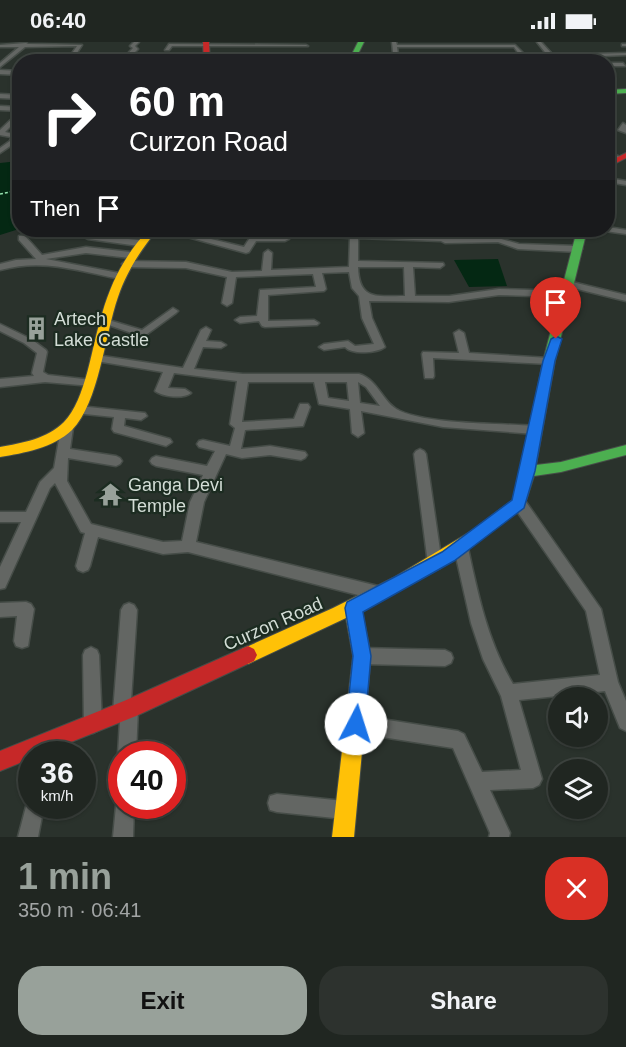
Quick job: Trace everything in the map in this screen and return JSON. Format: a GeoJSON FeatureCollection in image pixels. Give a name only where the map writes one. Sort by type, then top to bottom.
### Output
{"type":"FeatureCollection","features":[{"type":"Feature","properties":{"kind":"main road"},"geometry":{"type":"LineString","coordinates":[[0,452],[32,445],[67,428],[79,410],[105,322],[126,265],[145,237]]}},
{"type":"Feature","properties":{"kind":"main road"},"geometry":{"type":"LineString","coordinates":[[519,503],[528,471],[549,361],[581,237]]}},
{"type":"Feature","properties":{"kind":"main road"},"geometry":{"type":"LineString","coordinates":[[528,471],[561,467],[626,450]]}},
{"type":"Feature","properties":{"kind":"main road","name":"Curzon Road"},"geometry":{"type":"LineString","coordinates":[[60,741],[93,724],[353,608],[461,548],[519,503]]}},
{"type":"Feature","properties":{"kind":"main road"},"geometry":{"type":"LineString","coordinates":[[343,837],[344,810],[356,724],[362,656],[353,608]]}},
{"type":"Feature","properties":{"kind":"main road","name":"Curzon Road"},"geometry":{"type":"LineString","coordinates":[[0,761],[18,756]]}},
{"type":"Feature","properties":{"kind":"street"},"geometry":{"type":"LineString","coordinates":[[130,54],[136,48],[132,46],[137,42]]}},
{"type":"Feature","properties":{"kind":"street"},"geometry":{"type":"LineString","coordinates":[[478,42],[484,45]]}},
{"type":"Feature","properties":{"kind":"street"},"geometry":{"type":"LineString","coordinates":[[539,42],[549,54]]}},
{"type":"Feature","properties":{"kind":"street"},"geometry":{"type":"LineString","coordinates":[[14,54],[27,44]]}},
{"type":"Feature","properties":{"kind":"street"},"geometry":{"type":"LineString","coordinates":[[167,49],[171,45],[303,44]]}},
{"type":"Feature","properties":{"kind":"street"},"geometry":{"type":"LineString","coordinates":[[394,44],[516,46],[522,54]]}},
{"type":"Feature","properties":{"kind":"street"},"geometry":{"type":"LineString","coordinates":[[0,46],[80,45],[74,54]]}},
{"type":"Feature","properties":{"kind":"street"},"geometry":{"type":"LineString","coordinates":[[582,48],[589,54],[623,54]]}},
{"type":"Feature","properties":{"kind":"street"},"geometry":{"type":"LineString","coordinates":[[596,48],[602,53]]}},
{"type":"Feature","properties":{"kind":"street"},"geometry":{"type":"LineString","coordinates":[[616,48],[623,54]]}},
{"type":"Feature","properties":{"kind":"street"},"geometry":{"type":"LineString","coordinates":[[0,65],[12,56]]}},
{"type":"Feature","properties":{"kind":"street"},"geometry":{"type":"LineString","coordinates":[[0,59],[8,59]]}},
{"type":"Feature","properties":{"kind":"street"},"geometry":{"type":"LineString","coordinates":[[615,65],[623,65]]}},
{"type":"Feature","properties":{"kind":"street"},"geometry":{"type":"LineString","coordinates":[[12,120],[1,133],[12,135]]}},
{"type":"Feature","properties":{"kind":"street"},"geometry":{"type":"LineString","coordinates":[[88,237],[139,243]]}},
{"type":"Feature","properties":{"kind":"street"},"geometry":{"type":"LineString","coordinates":[[194,237],[246,250],[254,238],[285,239]]}},
{"type":"Feature","properties":{"kind":"street"},"geometry":{"type":"LineString","coordinates":[[324,347],[348,344],[352,349],[380,347],[367,318],[364,296],[357,287],[354,267],[355,237]]}},
{"type":"Feature","properties":{"kind":"street"},"geometry":{"type":"LineString","coordinates":[[447,237],[453,242],[498,240],[518,246],[579,249]]}},
{"type":"Feature","properties":{"kind":"street"},"geometry":{"type":"LineString","coordinates":[[22,238],[37,259],[126,265],[186,265],[232,275],[354,267],[440,265]]}},
{"type":"Feature","properties":{"kind":"street"},"geometry":{"type":"LineString","coordinates":[[0,267],[86,250],[126,265]]}},
{"type":"Feature","properties":{"kind":"street"},"geometry":{"type":"LineString","coordinates":[[266,274],[268,253]]}},
{"type":"Feature","properties":{"kind":"street"},"geometry":{"type":"LineString","coordinates":[[408,265],[410,298]]}},
{"type":"Feature","properties":{"kind":"street"},"geometry":{"type":"LineString","coordinates":[[314,323],[265,324],[262,318],[263,292],[321,289],[317,271]]}},
{"type":"Feature","properties":{"kind":"street"},"geometry":{"type":"LineString","coordinates":[[226,303],[232,275]]}},
{"type":"Feature","properties":{"kind":"street"},"geometry":{"type":"LineString","coordinates":[[364,296],[372,299],[449,299],[499,292],[567,289],[626,298]]}},
{"type":"Feature","properties":{"kind":"street"},"geometry":{"type":"LineString","coordinates":[[105,322],[143,334],[173,311]]}},
{"type":"Feature","properties":{"kind":"street"},"geometry":{"type":"LineString","coordinates":[[240,320],[262,318]]}},
{"type":"Feature","properties":{"kind":"street"},"geometry":{"type":"LineString","coordinates":[[0,327],[10,334],[35,344],[42,352],[37,374],[45,378]]}},
{"type":"Feature","properties":{"kind":"street"},"geometry":{"type":"LineString","coordinates":[[187,372],[206,330]]}},
{"type":"Feature","properties":{"kind":"street"},"geometry":{"type":"LineString","coordinates":[[459,333],[465,356]]}},
{"type":"Feature","properties":{"kind":"street"},"geometry":{"type":"LineString","coordinates":[[200,344],[221,345]]}},
{"type":"Feature","properties":{"kind":"street"},"geometry":{"type":"LineString","coordinates":[[429,376],[427,354],[549,361]]}},
{"type":"Feature","properties":{"kind":"street"},"geometry":{"type":"LineString","coordinates":[[96,358],[243,378],[352,378],[369,383],[394,412]]}},
{"type":"Feature","properties":{"kind":"street"},"geometry":{"type":"LineString","coordinates":[[170,369],[161,391],[185,393]]}},
{"type":"Feature","properties":{"kind":"street"},"geometry":{"type":"LineString","coordinates":[[319,377],[323,401],[436,421],[535,430]]}},
{"type":"Feature","properties":{"kind":"street"},"geometry":{"type":"LineString","coordinates":[[0,383],[45,378],[88,383]]}},
{"type":"Feature","properties":{"kind":"street"},"geometry":{"type":"LineString","coordinates":[[243,378],[236,424],[242,426],[299,423],[304,407]]}},
{"type":"Feature","properties":{"kind":"street"},"geometry":{"type":"LineString","coordinates":[[352,378],[358,433]]}},
{"type":"Feature","properties":{"kind":"street"},"geometry":{"type":"LineString","coordinates":[[79,410],[141,416]]}},
{"type":"Feature","properties":{"kind":"street"},"geometry":{"type":"LineString","coordinates":[[120,414],[118,429],[166,442]]}},
{"type":"Feature","properties":{"kind":"street"},"geometry":{"type":"LineString","coordinates":[[188,546],[197,502],[212,472],[242,426]]}},
{"type":"Feature","properties":{"kind":"street"},"geometry":{"type":"LineString","coordinates":[[67,428],[60,470],[61,481],[86,528],[162,548],[188,546],[378,593]]}},
{"type":"Feature","properties":{"kind":"street"},"geometry":{"type":"LineString","coordinates":[[203,444],[228,450],[257,453],[263,449],[301,455]]}},
{"type":"Feature","properties":{"kind":"street"},"geometry":{"type":"LineString","coordinates":[[63,453],[116,461]]}},
{"type":"Feature","properties":{"kind":"street"},"geometry":{"type":"LineString","coordinates":[[420,454],[435,564]]}},
{"type":"Feature","properties":{"kind":"street"},"geometry":{"type":"LineString","coordinates":[[156,461],[212,472]]}},
{"type":"Feature","properties":{"kind":"street"},"geometry":{"type":"LineString","coordinates":[[0,584],[6,554],[30,517],[45,485],[60,470]]}},
{"type":"Feature","properties":{"kind":"street"},"geometry":{"type":"LineString","coordinates":[[519,503],[593,609],[610,682],[626,722]]}},
{"type":"Feature","properties":{"kind":"street"},"geometry":{"type":"LineString","coordinates":[[0,517],[30,517]]}},
{"type":"Feature","properties":{"kind":"street"},"geometry":{"type":"LineString","coordinates":[[83,566],[93,529]]}},
{"type":"Feature","properties":{"kind":"street"},"geometry":{"type":"LineString","coordinates":[[461,548],[477,625],[496,673],[509,693],[533,779],[476,781]]}},
{"type":"Feature","properties":{"kind":"street"},"geometry":{"type":"LineString","coordinates":[[0,610],[26,609],[22,641]]}},
{"type":"Feature","properties":{"kind":"street"},"geometry":{"type":"LineString","coordinates":[[126,741],[125,711],[129,610]]}},
{"type":"Feature","properties":{"kind":"street"},"geometry":{"type":"LineString","coordinates":[[91,655],[93,724]]}},
{"type":"Feature","properties":{"kind":"street"},"geometry":{"type":"LineString","coordinates":[[362,656],[445,658]]}},
{"type":"Feature","properties":{"kind":"street"},"geometry":{"type":"LineString","coordinates":[[509,693],[610,682]]}},
{"type":"Feature","properties":{"kind":"street"},"geometry":{"type":"LineString","coordinates":[[356,724],[458,740],[500,833],[499,837]]}},
{"type":"Feature","properties":{"kind":"street"},"geometry":{"type":"LineString","coordinates":[[277,803],[344,810]]}},
{"type":"Feature","properties":{"kind":"street"},"geometry":{"type":"LineString","coordinates":[[28,837],[31,819]]}},
{"type":"Feature","properties":{"kind":"street"},"geometry":{"type":"LineString","coordinates":[[123,837],[124,819]]}},
{"type":"Feature","properties":{"kind":"shaded area"},"geometry":{"type":"Polygon","coordinates":[[[12,162],[12,231],[0,235],[0,163],[12,162]]]}},
{"type":"Feature","properties":{"kind":"shaded area"},"geometry":{"type":"Polygon","coordinates":[[[498,259],[507,286],[469,287],[454,260],[498,259]]]}},
{"type":"Feature","properties":{"kind":"ferry route"},"geometry":{"type":"LineString","coordinates":[[0,194],[12,192]]}},
{"type":"Feature","properties":{"kind":"traffic: fast"},"geometry":{"type":"LineString","coordinates":[[355,54],[361,42]]}},
{"type":"Feature","properties":{"kind":"traffic: fast"},"geometry":{"type":"LineString","coordinates":[[615,92],[626,91]]}},
{"type":"Feature","properties":{"kind":"traffic: fast"},"geometry":{"type":"LineString","coordinates":[[483,530],[519,503],[528,471],[549,361],[580,237]]}},
{"type":"Feature","properties":{"kind":"traffic: fast"},"geometry":{"type":"LineString","coordinates":[[528,471],[561,467],[626,450]]}},
{"type":"Feature","properties":{"kind":"traffic: slow"},"geometry":{"type":"LineString","coordinates":[[0,452],[45,441],[61,432],[73,420],[86,393],[113,296],[128,261],[146,237]]}},
{"type":"Feature","properties":{"kind":"traffic: slow"},"geometry":{"type":"LineString","coordinates":[[248,655],[369,599],[427,567],[483,530]]}},
{"type":"Feature","properties":{"kind":"traffic: slow"},"geometry":{"type":"LineString","coordinates":[[343,837],[362,656],[353,608]]}},
{"type":"Feature","properties":{"kind":"traffic: jam"},"geometry":{"type":"LineString","coordinates":[[206,42],[207,54]]}},
{"type":"Feature","properties":{"kind":"traffic: jam"},"geometry":{"type":"LineString","coordinates":[[615,161],[626,155]]}},
{"type":"Feature","properties":{"kind":"traffic: jam"},"geometry":{"type":"LineString","coordinates":[[0,761],[129,709],[248,655]]}},
{"type":"Feature","properties":{"kind":"place","name":"Artech Lake Castle"},"geometry":{"type":"Point","coordinates":[36,329]}},
{"type":"Feature","properties":{"kind":"place","name":"Ganga Devi Temple"},"geometry":{"type":"Point","coordinates":[110,495]}},
{"type":"Feature","properties":{"kind":"route"},"geometry":{"type":"LineString","coordinates":[[356,724],[362,656],[353,608],[448,556],[499,521],[519,503],[528,471],[549,361],[556,339]]}}]}
